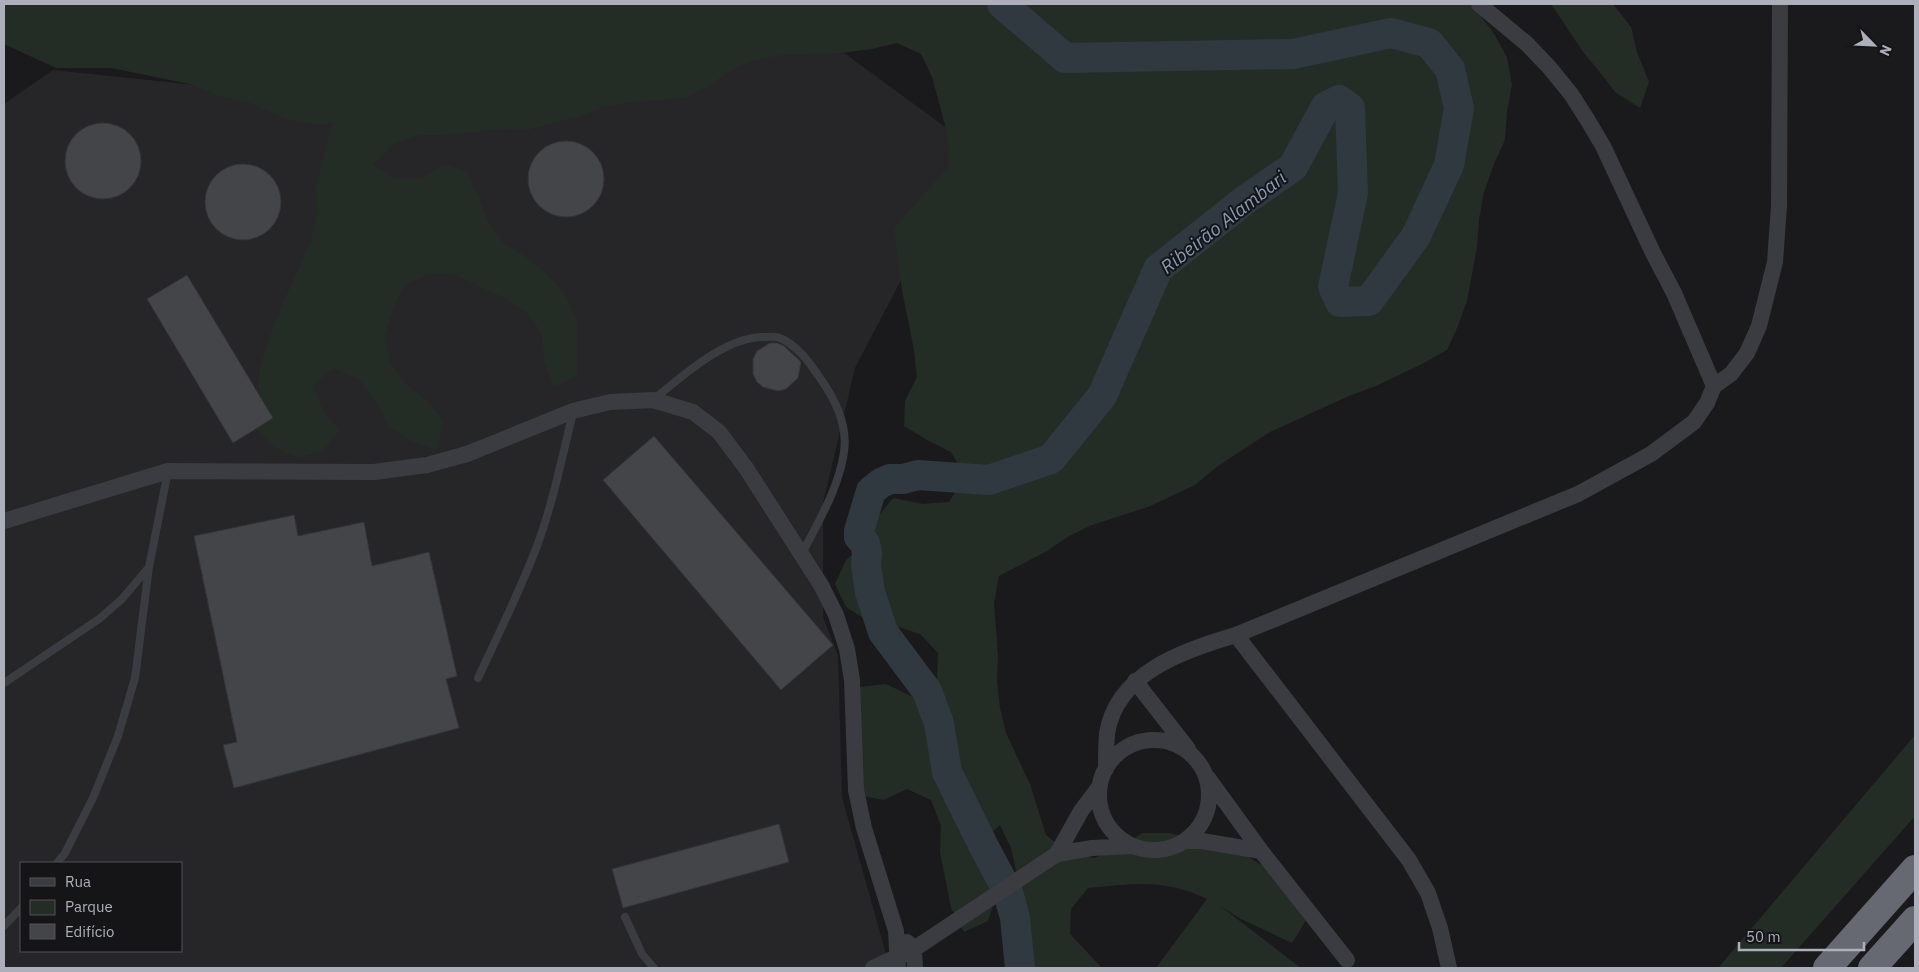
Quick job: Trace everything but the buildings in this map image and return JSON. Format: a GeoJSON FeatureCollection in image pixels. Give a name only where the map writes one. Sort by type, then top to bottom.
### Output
{"type":"FeatureCollection","features":[{"type":"Feature","properties":{"kind":"highway"},"geometry":{"type":"LineString","coordinates":[[1827,968],[1915,869]]}},
{"type":"Feature","properties":{"kind":"highway"},"geometry":{"type":"LineString","coordinates":[[1872,968],[1915,920]]}},
{"type":"Feature","properties":{"kind":"street"},"geometry":{"type":"LineString","coordinates":[[1479,4],[1527,44],[1549,66],[1572,94],[1603,146],[1653,253],[1674,292],[1714,386]]}},
{"type":"Feature","properties":{"kind":"street"},"geometry":{"type":"LineString","coordinates":[[1106,769],[1107,733],[1117,706],[1135,681],[1163,663],[1188,651],[1236,635],[1578,494],[1651,454],[1694,422],[1707,403],[1714,386],[1731,374],[1747,353],[1759,326],[1775,262],[1779,206],[1780,4]]}},
{"type":"Feature","properties":{"kind":"street"},"geometry":{"type":"LineString","coordinates":[[4,521],[168,471],[374,472],[426,465],[466,454],[573,411],[610,402],[653,400],[693,412],[719,432],[746,468],[821,585],[836,615],[847,649],[852,680],[856,790],[864,828],[896,931],[898,962]]}},
{"type":"Feature","properties":{"kind":"street"},"geometry":{"type":"LineString","coordinates":[[1236,635],[1409,860],[1428,893],[1440,928],[1449,968]]}},
{"type":"Feature","properties":{"kind":"street"},"geometry":{"type":"LineString","coordinates":[[1135,681],[1192,755],[1261,851],[1347,960]]}},
{"type":"Feature","properties":{"kind":"street"},"geometry":{"type":"LineString","coordinates":[[1051,858],[1081,810],[1099,787],[1106,769],[1118,753],[1136,743],[1156,740],[1175,744],[1192,755]]}},
{"type":"Feature","properties":{"kind":"street"},"geometry":{"type":"LineString","coordinates":[[1099,787],[1099,805],[1106,822],[1117,836],[1132,846],[1150,851],[1168,849],[1184,842],[1200,825],[1209,803],[1209,788],[1205,773]]}},
{"type":"Feature","properties":{"kind":"street"},"geometry":{"type":"LineString","coordinates":[[1184,842],[1202,841],[1261,851]]}},
{"type":"Feature","properties":{"kind":"street"},"geometry":{"type":"LineString","coordinates":[[873,968],[898,962],[970,910],[1051,858],[1092,848],[1132,846]]}},
{"type":"Feature","properties":{"kind":"street"},"geometry":{"type":"LineString","coordinates":[[896,931],[914,949],[915,968]]}},
{"type":"Feature","properties":{"kind":"lane"},"geometry":{"type":"LineString","coordinates":[[653,400],[694,367],[725,348],[754,336],[778,337],[796,347],[832,394],[844,425],[844,452],[835,485],[802,554]]}},
{"type":"Feature","properties":{"kind":"lane"},"geometry":{"type":"LineString","coordinates":[[478,678],[518,592],[537,544],[573,411]]}},
{"type":"Feature","properties":{"kind":"lane"},"geometry":{"type":"LineString","coordinates":[[58,862],[65,853],[92,798],[118,736],[134,678],[149,567],[168,471]]}},
{"type":"Feature","properties":{"kind":"lane"},"geometry":{"type":"LineString","coordinates":[[4,683],[99,619],[122,599],[149,567]]}},
{"type":"Feature","properties":{"kind":"lane"},"geometry":{"type":"LineString","coordinates":[[4,926],[20,909]]}},
{"type":"Feature","properties":{"kind":"lane"},"geometry":{"type":"LineString","coordinates":[[625,917],[642,954],[654,968]]}},
{"type":"Feature","properties":{"kind":"shaded area"},"geometry":{"type":"Polygon","coordinates":[[[779,5],[971,146],[855,368],[823,503],[823,617],[838,655],[842,797],[886,954],[883,968],[4,968],[4,104],[53,70],[511,118],[779,5]]]}},
{"type":"Feature","properties":{"kind":"green space"},"geometry":{"type":"Polygon","coordinates":[[[4,4],[1471,4],[1493,32],[1507,57],[1512,85],[1507,112],[1505,140],[1484,192],[1479,219],[1477,247],[1467,301],[1447,350],[1376,386],[1349,396],[1270,432],[1218,466],[1195,485],[1148,507],[1092,525],[1069,536],[1047,551],[999,576],[994,603],[1000,708],[1006,733],[1030,784],[1046,835],[1067,852],[1094,858],[1121,848],[1142,833],[1168,833],[1221,844],[1245,855],[1268,869],[1308,917],[1292,943],[1241,919],[1219,905],[1301,968],[1156,968],[1207,899],[1191,892],[1162,885],[1135,884],[1088,888],[1071,909],[1070,934],[1102,968],[1027,968],[1022,926],[1023,901],[1011,848],[1000,825],[981,842],[997,893],[988,921],[964,932],[951,908],[940,852],[941,826],[931,800],[907,789],[884,800],[857,795],[860,687],[886,684],[913,697],[937,678],[938,653],[920,634],[895,626],[868,621],[846,607],[835,584],[846,560],[865,543],[876,519],[893,498],[923,504],[949,502],[965,476],[951,452],[904,426],[905,401],[917,377],[914,350],[902,290],[894,228],[949,166],[948,136],[932,77],[921,54],[897,43],[872,49],[841,53],[782,55],[754,60],[730,71],[708,87],[685,98],[632,102],[604,107],[577,117],[527,130],[502,129],[445,135],[419,135],[393,144],[373,164],[395,178],[421,179],[443,164],[468,172],[488,221],[504,243],[526,257],[548,275],[565,294],[577,321],[577,376],[554,387],[544,361],[542,334],[527,312],[504,298],[453,274],[428,274],[404,285],[393,309],[385,334],[390,362],[406,384],[427,401],[444,420],[437,450],[412,441],[389,427],[378,404],[360,381],[333,368],[314,385],[323,411],[340,430],[323,451],[298,458],[274,447],[255,427],[260,367],[277,316],[311,241],[317,214],[316,185],[333,121],[326,124],[301,123],[275,115],[248,102],[218,96],[194,85],[111,68],[56,68],[4,44],[4,4]]]}},
{"type":"Feature","properties":{"kind":"green space"},"geometry":{"type":"Polygon","coordinates":[[[1551,4],[1613,4],[1631,27],[1637,52],[1649,82],[1640,108],[1615,92],[1583,52],[1551,4]]]}},
{"type":"Feature","properties":{"kind":"green space"},"geometry":{"type":"Polygon","coordinates":[[[1915,735],[1915,816],[1781,968],[1718,968],[1915,735]]]}},
{"type":"Feature","properties":{"kind":"waterway","name":"Ribeirão Alambari"},"geometry":{"type":"LineString","coordinates":[[1002,4],[1065,58],[1293,54],[1391,33],[1429,43],[1450,69],[1459,108],[1449,165],[1416,236],[1369,301],[1340,302],[1333,287],[1353,193],[1350,108],[1339,100],[1326,106],[1293,167],[1245,200],[1158,269],[1102,396],[1051,459],[989,480],[918,475],[903,479],[890,479],[871,491],[859,531],[859,537],[865,543],[867,553],[866,565],[870,592],[883,632],[927,691],[939,723],[947,772],[1008,892],[1015,918],[1020,968]]}}]}
